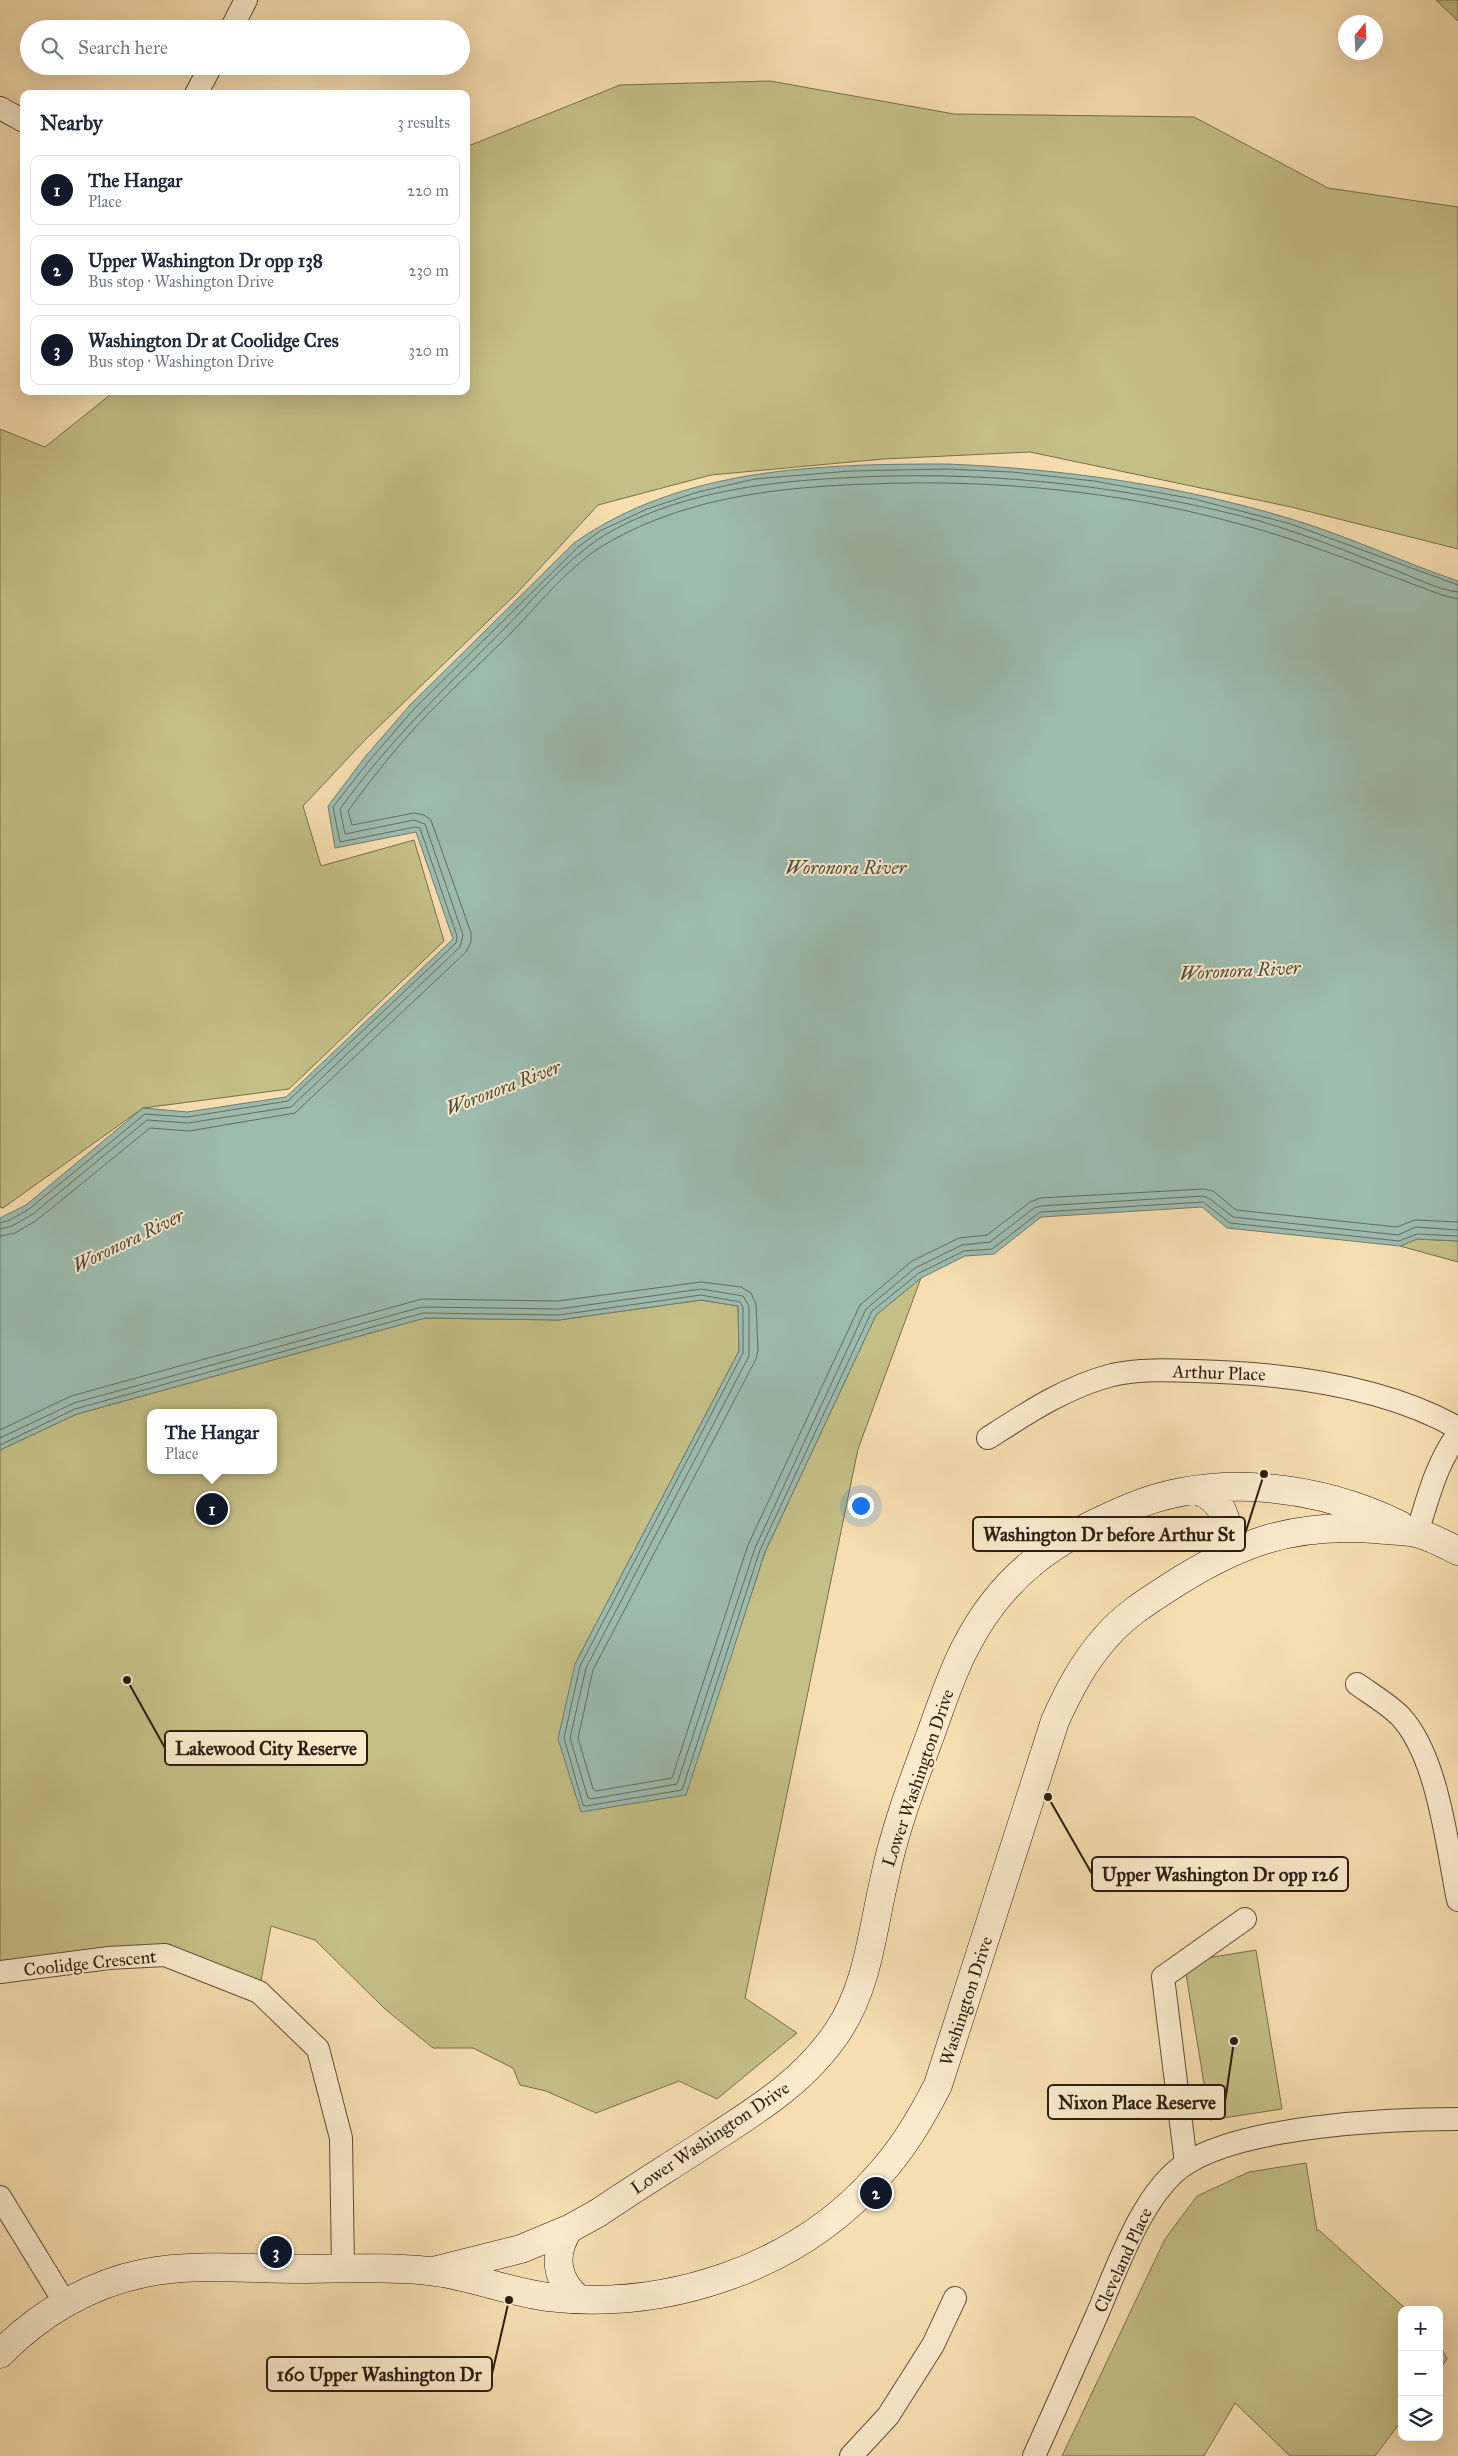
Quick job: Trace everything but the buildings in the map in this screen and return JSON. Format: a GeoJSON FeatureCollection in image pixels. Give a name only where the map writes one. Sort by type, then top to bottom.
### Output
{"type":"FeatureCollection","features":[{"type":"Feature","properties":{"kind":"street"},"geometry":{"type":"LineString","coordinates":[[236,20],[246,0]]}},
{"type":"Feature","properties":{"kind":"street"},"geometry":{"type":"LineString","coordinates":[[198,90],[206,75]]}},
{"type":"Feature","properties":{"kind":"street"},"geometry":{"type":"LineString","coordinates":[[0,108],[20,119]]}},
{"type":"Feature","properties":{"kind":"street","name":"Arthur Place"},"geometry":{"type":"LineString","coordinates":[[988,1438],[1042,1403],[1089,1382],[1133,1372],[1179,1371],[1285,1376],[1408,1405],[1438,1417],[1458,1428]]}},
{"type":"Feature","properties":{"kind":"street"},"geometry":{"type":"LineString","coordinates":[[1417,1533],[1435,1473],[1447,1449],[1458,1434]]}},
{"type":"Feature","properties":{"kind":"street","name":"Lower Washington Drive"},"geometry":{"type":"LineString","coordinates":[[430,2271],[521,2250],[569,2229],[598,2213],[765,2105],[801,2077],[820,2056],[839,2030],[862,1981],[893,1840],[951,1680],[965,1647],[984,1614],[1010,1582],[1033,1560],[1062,1539],[1091,1523],[1146,1500],[1196,1490],[1248,1487],[1306,1494],[1355,1506],[1417,1533]]}},
{"type":"Feature","properties":{"kind":"street"},"geometry":{"type":"LineString","coordinates":[[1196,1490],[1214,1500],[1226,1517],[1227,1538],[1219,1557]]}},
{"type":"Feature","properties":{"kind":"street","name":"Washington Drive"},"geometry":{"type":"LineString","coordinates":[[0,2354],[27,2329],[65,2303],[103,2286],[146,2273],[195,2269],[430,2271],[516,2292],[579,2300],[663,2293],[719,2279],[760,2264],[831,2221],[877,2178],[917,2124],[938,2085],[1055,1721],[1070,1687],[1102,1642],[1131,1614],[1219,1557],[1283,1534],[1315,1528],[1347,1527],[1417,1533],[1458,1551]]}},
{"type":"Feature","properties":{"kind":"street"},"geometry":{"type":"LineString","coordinates":[[1357,1684],[1400,1716],[1418,1740],[1450,1818],[1458,1900]]}},
{"type":"Feature","properties":{"kind":"street"},"geometry":{"type":"LineString","coordinates":[[1186,2163],[1164,1977],[1245,1919]]}},
{"type":"Feature","properties":{"kind":"street","name":"Coolidge Crescent"},"geometry":{"type":"LineString","coordinates":[[0,1972],[109,1958],[165,1955],[259,1992],[318,2049],[341,2138],[343,2269]]}},
{"type":"Feature","properties":{"kind":"street","name":"Cleveland Place"},"geometry":{"type":"LineString","coordinates":[[1034,2456],[1135,2228],[1157,2192],[1186,2163],[1219,2148],[1263,2137],[1315,2128],[1424,2119],[1458,2119]]}},
{"type":"Feature","properties":{"kind":"street"},"geometry":{"type":"LineString","coordinates":[[0,2197],[65,2303]]}},
{"type":"Feature","properties":{"kind":"street"},"geometry":{"type":"LineString","coordinates":[[569,2229],[559,2251],[558,2267],[563,2282],[579,2300]]}},
{"type":"Feature","properties":{"kind":"street"},"geometry":{"type":"LineString","coordinates":[[851,2456],[888,2416],[933,2345],[955,2298]]}},
{"type":"Feature","properties":{"kind":"shaded area"},"geometry":{"type":"Polygon","coordinates":[[[1436,0],[1458,0],[1458,21],[1436,0]]]}},
{"type":"Feature","properties":{"kind":"shaded area"},"geometry":{"type":"Polygon","coordinates":[[[770,81],[954,114],[1194,117],[1328,188],[1458,207],[1458,549],[1291,507],[1030,452],[883,459],[711,475],[598,505],[517,593],[365,740],[303,806],[321,866],[414,840],[444,941],[289,1089],[143,1108],[3,1208],[0,1207],[0,429],[45,447],[110,395],[470,395],[470,145],[620,85],[770,81]]]}},
{"type":"Feature","properties":{"kind":"shaded area"},"geometry":{"type":"Polygon","coordinates":[[[1417,1239],[1458,1241],[1458,1262],[1400,1246],[1417,1239]]]}},
{"type":"Feature","properties":{"kind":"shaded area"},"geometry":{"type":"Polygon","coordinates":[[[921,1278],[858,1449],[745,1998],[797,2033],[717,2099],[679,2081],[596,2113],[546,2091],[520,2085],[513,2068],[473,2048],[433,2048],[385,2009],[315,1940],[271,1926],[259,1992],[165,1955],[0,1972],[0,1450],[77,1414],[425,1318],[559,1320],[701,1300],[738,1306],[739,1351],[575,1664],[685,1795],[765,1552],[876,1315],[921,1278]]]}},
{"type":"Feature","properties":{"kind":"shaded area"},"geometry":{"type":"Polygon","coordinates":[[[1256,1950],[1282,2109],[1210,2120],[1186,1974],[1207,1958],[1256,1950]]]}},
{"type":"Feature","properties":{"kind":"shaded area"},"geometry":{"type":"Polygon","coordinates":[[[1306,2163],[1317,2231],[1319,2230],[1403,2306],[1398,2306],[1398,2425],[1375,2456],[1290,2456],[1235,2403],[1204,2456],[1062,2456],[1165,2239],[1197,2196],[1249,2172],[1306,2163]]]}},
{"type":"Feature","properties":{"kind":"shaded area"},"geometry":{"type":"Polygon","coordinates":[[[1443,2351],[1447,2359],[1443,2364],[1443,2351]]]}},
{"type":"Feature","properties":{"kind":"water","name":"Woronora River"},"geometry":{"type":"Polygon","coordinates":[[[947,464],[991,466],[1078,475],[1164,488],[1206,497],[1249,507],[1312,526],[1458,581],[1458,1241],[1417,1239],[1400,1246],[1227,1228],[1202,1207],[1041,1217],[994,1254],[965,1256],[921,1278],[876,1315],[765,1552],[686,1795],[581,1812],[558,1739],[575,1664],[739,1351],[738,1306],[701,1300],[559,1320],[425,1318],[77,1414],[0,1450],[0,1218],[26,1205],[143,1108],[187,1112],[286,1097],[453,939],[416,832],[335,848],[328,806],[365,757],[410,705],[574,543],[616,518],[660,499],[706,485],[753,475],[850,466],[947,464]]]}},
{"type":"Feature","properties":{"kind":"place","name":"Washington Dr before Arthur St"},"geometry":{"type":"Point","coordinates":[1264,1474]}},
{"type":"Feature","properties":{"kind":"place","name":"The Hangar"},"geometry":{"type":"Point","coordinates":[212,1509]}},
{"type":"Feature","properties":{"kind":"place","name":"Lakewood City Reserve"},"geometry":{"type":"Point","coordinates":[127,1680]}},
{"type":"Feature","properties":{"kind":"place","name":"Upper Washington Dr opp 126"},"geometry":{"type":"Point","coordinates":[1048,1797]}},
{"type":"Feature","properties":{"kind":"place","name":"Nixon Place Reserve"},"geometry":{"type":"Point","coordinates":[1234,2041]}},
{"type":"Feature","properties":{"kind":"place","name":"Upper Washington Dr opp 138"},"geometry":{"type":"Point","coordinates":[876,2193]}},
{"type":"Feature","properties":{"kind":"place","name":"Washington Dr at Coolidge Cres"},"geometry":{"type":"Point","coordinates":[276,2252]}},
{"type":"Feature","properties":{"kind":"place","name":"160 Upper Washington Dr"},"geometry":{"type":"Point","coordinates":[509,2300]}}]}
